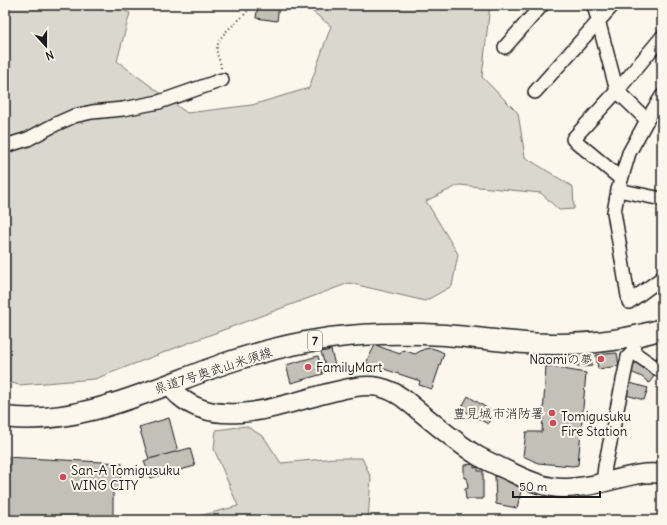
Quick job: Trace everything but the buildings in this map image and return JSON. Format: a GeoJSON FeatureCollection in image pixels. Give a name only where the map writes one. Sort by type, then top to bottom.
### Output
{"type":"FeatureCollection","features":[{"type":"Feature","properties":{"kind":"main road","name":"県道7号奥武山米須線"},"geometry":{"type":"LineString","coordinates":[[5,417],[40,419],[65,416],[115,403],[169,385],[226,363],[312,341],[346,336],[382,334],[444,335],[526,343],[587,344],[612,341],[634,344],[662,329]]}},
{"type":"Feature","properties":{"kind":"street"},"geometry":{"type":"LineString","coordinates":[[505,47],[542,5]]}},
{"type":"Feature","properties":{"kind":"street"},"geometry":{"type":"LineString","coordinates":[[594,5],[617,91],[647,120]]}},
{"type":"Feature","properties":{"kind":"street"},"geometry":{"type":"LineString","coordinates":[[535,92],[613,5]]}},
{"type":"Feature","properties":{"kind":"street"},"geometry":{"type":"LineString","coordinates":[[662,37],[617,91],[573,139],[619,184],[662,198]]}},
{"type":"Feature","properties":{"kind":"street"},"geometry":{"type":"LineString","coordinates":[[5,146],[28,139],[74,116],[159,102],[222,80]]}},
{"type":"Feature","properties":{"kind":"street"},"geometry":{"type":"LineString","coordinates":[[662,96],[629,153],[619,184],[614,212],[629,302],[662,278]]}},
{"type":"Feature","properties":{"kind":"street"},"geometry":{"type":"LineString","coordinates":[[603,483],[605,466],[628,356],[634,344],[656,368],[662,370]]}},
{"type":"Feature","properties":{"kind":"street"},"geometry":{"type":"LineString","coordinates":[[169,385],[178,396],[186,401],[211,412],[228,414],[265,410],[358,386],[380,387],[404,398],[473,453],[514,474],[540,484],[558,488],[588,486],[627,476],[651,473],[662,474]]}},
{"type":"Feature","properties":{"kind":"path"},"geometry":{"type":"LineString","coordinates":[[222,80],[222,66],[217,53],[218,43],[224,33],[249,10],[251,5]]}},
{"type":"Feature","properties":{"kind":"shaded area"},"geometry":{"type":"Polygon","coordinates":[[[5,5],[110,5],[130,13],[117,61],[187,113],[252,105],[309,88],[331,26],[304,5],[490,5],[482,77],[518,113],[525,157],[573,187],[574,209],[559,210],[541,193],[459,185],[426,201],[458,254],[452,286],[425,301],[349,283],[95,379],[19,385],[5,381],[5,5]]]}},
{"type":"Feature","properties":{"kind":"shaded area"},"geometry":{"type":"Polygon","coordinates":[[[246,426],[264,437],[281,463],[335,458],[362,458],[371,478],[368,520],[184,520],[238,506],[214,449],[216,430],[246,426]]]}},
{"type":"Feature","properties":{"kind":"place","name":"Naomiの夢"},"geometry":{"type":"Point","coordinates":[601,359]}},
{"type":"Feature","properties":{"kind":"place","name":"FamilyMart"},"geometry":{"type":"Point","coordinates":[308,367]}},
{"type":"Feature","properties":{"kind":"place","name":"豊見城市消防署"},"geometry":{"type":"Point","coordinates":[552,413]}},
{"type":"Feature","properties":{"kind":"place","name":"Tomigusuku Fire Station"},"geometry":{"type":"Point","coordinates":[553,423]}},
{"type":"Feature","properties":{"kind":"place","name":"San-A Tomigusuku WING CITY"},"geometry":{"type":"Point","coordinates":[63,477]}}]}
